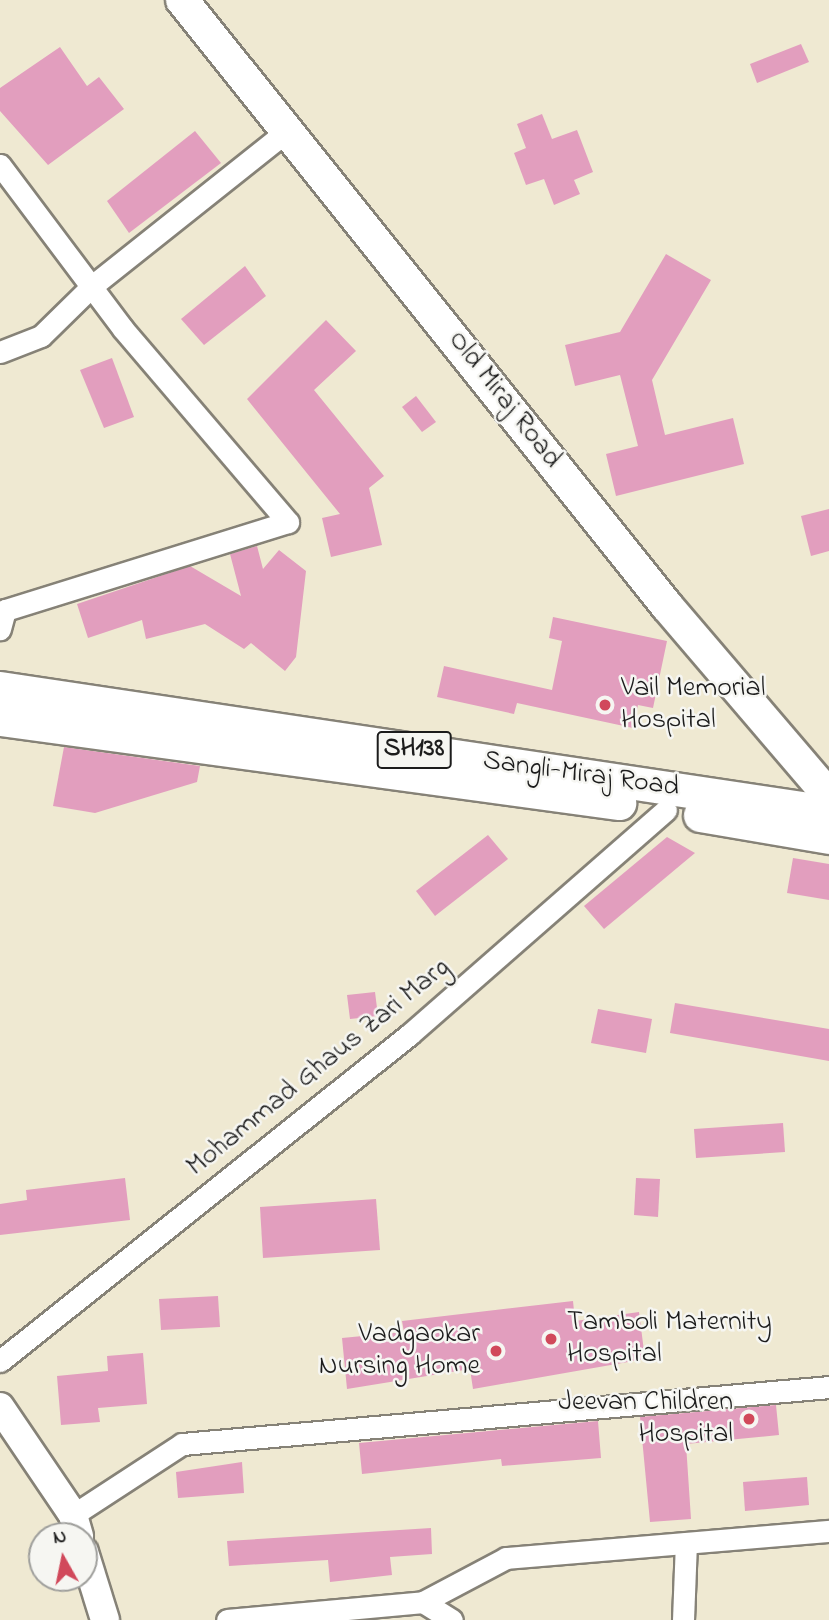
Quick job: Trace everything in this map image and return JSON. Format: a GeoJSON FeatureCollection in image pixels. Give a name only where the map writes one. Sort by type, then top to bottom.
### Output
{"type":"FeatureCollection","features":[{"type":"Feature","properties":{"kind":"highway","name":"Sangli-Miraj Road"},"geometry":{"type":"LineString","coordinates":[[0,688],[829,811]]}},
{"type":"Feature","properties":{"kind":"highway","name":"Sangli-Miraj Road"},"geometry":{"type":"LineString","coordinates":[[0,719],[666,810],[829,836]]}},
{"type":"Feature","properties":{"kind":"main road","name":"Old Miraj Road"},"geometry":{"type":"LineString","coordinates":[[182,0],[667,606],[829,796]]}},
{"type":"Feature","properties":{"kind":"main road"},"geometry":{"type":"LineString","coordinates":[[0,1407],[73,1522]]}},
{"type":"Feature","properties":{"kind":"main road"},"geometry":{"type":"LineString","coordinates":[[96,1592],[105,1620]]}},
{"type":"Feature","properties":{"kind":"street"},"geometry":{"type":"LineString","coordinates":[[0,352],[41,336],[92,286],[288,131]]}},
{"type":"Feature","properties":{"kind":"street"},"geometry":{"type":"LineString","coordinates":[[0,165],[92,286],[288,522],[5,610],[0,629]]}},
{"type":"Feature","properties":{"kind":"street","name":"Mohammad Ghaus Zari Marg"},"geometry":{"type":"LineString","coordinates":[[0,1361],[410,1034],[666,810]]}},
{"type":"Feature","properties":{"kind":"street"},"geometry":{"type":"LineString","coordinates":[[81,1522],[182,1444],[829,1387]]}},
{"type":"Feature","properties":{"kind":"street"},"geometry":{"type":"LineString","coordinates":[[228,1620],[423,1602],[506,1559],[829,1531]]}},
{"type":"Feature","properties":{"kind":"street"},"geometry":{"type":"LineString","coordinates":[[683,1620],[686,1543]]}},
{"type":"Feature","properties":{"kind":"street"},"geometry":{"type":"LineString","coordinates":[[423,1602],[452,1620]]}},
{"type":"Feature","properties":{"kind":"building"},"geometry":{"type":"Polygon","coordinates":[[[801,44],[809,62],[757,83],[750,64],[801,44]]]}},
{"type":"Feature","properties":{"kind":"building"},"geometry":{"type":"Polygon","coordinates":[[[60,47],[87,86],[99,77],[124,109],[48,165],[0,111],[0,88],[60,47]]]}},
{"type":"Feature","properties":{"kind":"building"},"geometry":{"type":"Polygon","coordinates":[[[542,114],[552,139],[577,130],[593,172],[574,180],[580,194],[554,205],[544,179],[526,185],[514,153],[526,148],[517,124],[542,114]]]}},
{"type":"Feature","properties":{"kind":"building"},"geometry":{"type":"Polygon","coordinates":[[[195,131],[221,163],[129,233],[107,201],[195,131]]]}},
{"type":"Feature","properties":{"kind":"building"},"geometry":{"type":"Polygon","coordinates":[[[666,254],[711,280],[652,380],[665,435],[733,418],[744,464],[616,496],[606,454],[638,446],[620,375],[575,386],[565,345],[620,332],[666,254]]]}},
{"type":"Feature","properties":{"kind":"building"},"geometry":{"type":"Polygon","coordinates":[[[245,266],[266,296],[204,345],[181,319],[245,266]]]}},
{"type":"Feature","properties":{"kind":"building"},"geometry":{"type":"Polygon","coordinates":[[[326,320],[356,351],[314,390],[384,476],[369,488],[382,545],[331,557],[322,518],[340,514],[247,399],[326,320]]]}},
{"type":"Feature","properties":{"kind":"building"},"geometry":{"type":"Polygon","coordinates":[[[112,358],[134,417],[104,428],[80,370],[112,358]]]}},
{"type":"Feature","properties":{"kind":"building"},"geometry":{"type":"Polygon","coordinates":[[[416,396],[436,422],[422,432],[402,407],[416,396]]]}},
{"type":"Feature","properties":{"kind":"building"},"geometry":{"type":"Polygon","coordinates":[[[829,509],[829,551],[811,556],[801,516],[829,509]]]}},
{"type":"Feature","properties":{"kind":"building"},"geometry":{"type":"Polygon","coordinates":[[[257,546],[263,569],[279,550],[306,571],[296,657],[285,671],[251,643],[244,649],[205,624],[146,639],[142,620],[88,638],[77,604],[190,566],[241,596],[230,554],[257,546]]]}},
{"type":"Feature","properties":{"kind":"building"},"geometry":{"type":"Polygon","coordinates":[[[553,617],[667,641],[653,708],[638,705],[633,728],[517,703],[514,714],[437,697],[444,666],[552,690],[562,641],[549,638],[553,617]]]}},
{"type":"Feature","properties":{"kind":"building"},"geometry":{"type":"Polygon","coordinates":[[[64,747],[200,766],[197,782],[95,813],[53,806],[64,747]]]}},
{"type":"Feature","properties":{"kind":"building"},"geometry":{"type":"Polygon","coordinates":[[[488,835],[508,859],[435,916],[416,891],[488,835]]]}},
{"type":"Feature","properties":{"kind":"building"},"geometry":{"type":"Polygon","coordinates":[[[667,837],[695,853],[604,929],[584,906],[667,837]]]}},
{"type":"Feature","properties":{"kind":"building"},"geometry":{"type":"Polygon","coordinates":[[[793,858],[829,864],[829,900],[787,893],[793,858]]]}},
{"type":"Feature","properties":{"kind":"building"},"geometry":{"type":"Polygon","coordinates":[[[375,992],[378,1016],[350,1019],[347,995],[375,992]]]}},
{"type":"Feature","properties":{"kind":"building"},"geometry":{"type":"Polygon","coordinates":[[[675,1003],[829,1029],[829,1061],[670,1033],[675,1003]]]}},
{"type":"Feature","properties":{"kind":"building"},"geometry":{"type":"Polygon","coordinates":[[[598,1009],[652,1019],[646,1053],[591,1043],[598,1009]]]}},
{"type":"Feature","properties":{"kind":"building"},"geometry":{"type":"Polygon","coordinates":[[[783,1123],[785,1152],[696,1158],[694,1129],[783,1123]]]}},
{"type":"Feature","properties":{"kind":"building"},"geometry":{"type":"Polygon","coordinates":[[[125,1178],[130,1220],[0,1235],[0,1204],[27,1200],[26,1190],[125,1178]]]}},
{"type":"Feature","properties":{"kind":"building"},"geometry":{"type":"Polygon","coordinates":[[[636,1178],[660,1179],[658,1217],[634,1215],[636,1178]]]}},
{"type":"Feature","properties":{"kind":"building"},"geometry":{"type":"Polygon","coordinates":[[[376,1199],[380,1250],[263,1258],[260,1207],[376,1199]]]}},
{"type":"Feature","properties":{"kind":"building"},"geometry":{"type":"Polygon","coordinates":[[[218,1296],[220,1327],[161,1330],[159,1299],[218,1296]]]}},
{"type":"Feature","properties":{"kind":"building"},"geometry":{"type":"Polygon","coordinates":[[[573,1301],[575,1321],[639,1312],[645,1359],[473,1389],[470,1369],[347,1389],[342,1338],[404,1332],[402,1321],[573,1301]]]}},
{"type":"Feature","properties":{"kind":"building"},"geometry":{"type":"Polygon","coordinates":[[[143,1353],[147,1404],[98,1408],[100,1422],[61,1425],[57,1376],[108,1371],[107,1356],[143,1353]]]}},
{"type":"Feature","properties":{"kind":"building"},"geometry":{"type":"Polygon","coordinates":[[[776,1405],[779,1435],[686,1444],[691,1519],[650,1522],[640,1417],[776,1405]]]}},
{"type":"Feature","properties":{"kind":"building"},"geometry":{"type":"Polygon","coordinates":[[[598,1421],[601,1458],[502,1466],[501,1459],[362,1474],[359,1443],[598,1421]]]}},
{"type":"Feature","properties":{"kind":"building"},"geometry":{"type":"Polygon","coordinates":[[[242,1462],[244,1493],[178,1498],[176,1472],[242,1462]]]}},
{"type":"Feature","properties":{"kind":"building"},"geometry":{"type":"Polygon","coordinates":[[[807,1477],[809,1505],[745,1511],[743,1482],[807,1477]]]}},
{"type":"Feature","properties":{"kind":"building"},"geometry":{"type":"Polygon","coordinates":[[[431,1528],[432,1554],[390,1557],[392,1575],[330,1582],[328,1560],[229,1566],[227,1541],[431,1528]]]}},
{"type":"Feature","properties":{"kind":"place","name":"Vail Memorial Hospital"},"geometry":{"type":"Point","coordinates":[605,705]}},
{"type":"Feature","properties":{"kind":"place","name":"Tamboli Maternity Hospital"},"geometry":{"type":"Point","coordinates":[551,1339]}},
{"type":"Feature","properties":{"kind":"place","name":"Vadgaokar Nursing Home"},"geometry":{"type":"Point","coordinates":[496,1351]}},
{"type":"Feature","properties":{"kind":"place","name":"Jeevan Children Hospital"},"geometry":{"type":"Point","coordinates":[749,1419]}}]}
